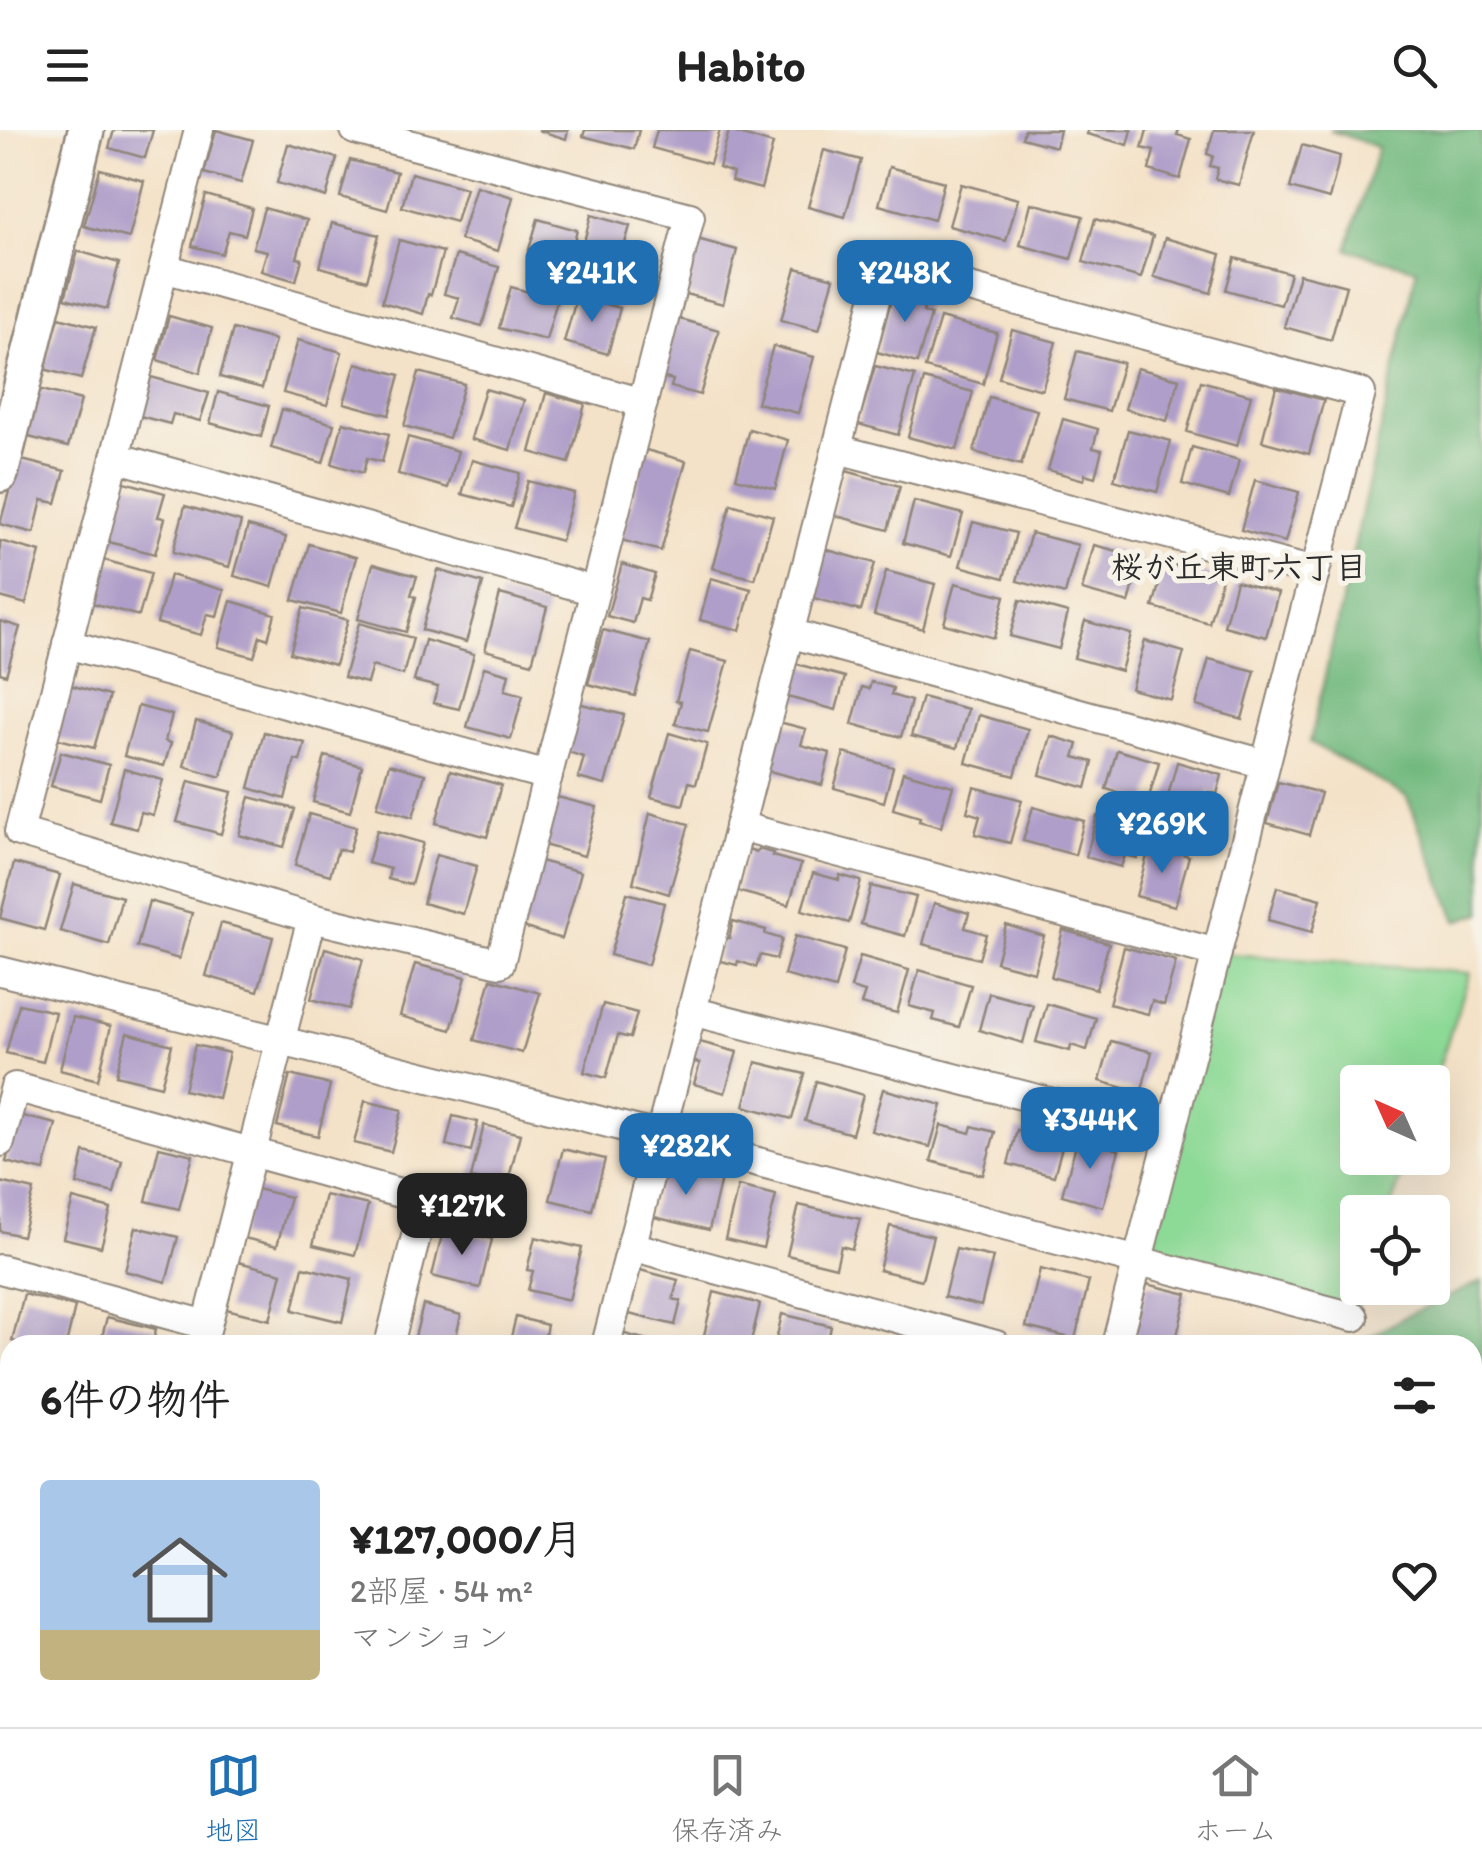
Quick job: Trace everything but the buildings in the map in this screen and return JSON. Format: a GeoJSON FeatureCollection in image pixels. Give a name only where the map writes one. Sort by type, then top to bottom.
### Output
{"type":"FeatureCollection","features":[{"type":"Feature","properties":{"kind":"street"},"geometry":{"type":"LineString","coordinates":[[0,474],[86,130]]}},
{"type":"Feature","properties":{"kind":"street"},"geometry":{"type":"LineString","coordinates":[[199,130],[19,832],[312,918],[500,963],[690,217],[356,130]]}},
{"type":"Feature","properties":{"kind":"street"},"geometry":{"type":"LineString","coordinates":[[609,1335],[884,265],[1361,393],[1119,1335]]}},
{"type":"Feature","properties":{"kind":"street"},"geometry":{"type":"LineString","coordinates":[[164,268],[642,403]]}},
{"type":"Feature","properties":{"kind":"street"},"geometry":{"type":"LineString","coordinates":[[837,450],[1315,572]]}},
{"type":"Feature","properties":{"kind":"street"},"geometry":{"type":"LineString","coordinates":[[115,457],[595,591]]}},
{"type":"Feature","properties":{"kind":"street"},"geometry":{"type":"LineString","coordinates":[[789,633],[1265,764]]}},
{"type":"Feature","properties":{"kind":"street"},"geometry":{"type":"LineString","coordinates":[[67,644],[548,776]]}},
{"type":"Feature","properties":{"kind":"street"},"geometry":{"type":"LineString","coordinates":[[739,826],[1217,953]]}},
{"type":"Feature","properties":{"kind":"street"},"geometry":{"type":"LineString","coordinates":[[0,1269],[204,1335],[312,918]]}},
{"type":"Feature","properties":{"kind":"street"},"geometry":{"type":"LineString","coordinates":[[0,971],[659,1136],[1354,1317]]}},
{"type":"Feature","properties":{"kind":"street"},"geometry":{"type":"LineString","coordinates":[[691,1011],[1171,1133]]}},
{"type":"Feature","properties":{"kind":"street"},"geometry":{"type":"LineString","coordinates":[[0,1142],[14,1087],[425,1200],[391,1335]]}},
{"type":"Feature","properties":{"kind":"street"},"geometry":{"type":"LineString","coordinates":[[631,1246],[959,1335]]}},
{"type":"Feature","properties":{"kind":"green space"},"geometry":{"type":"Polygon","coordinates":[[[1329,130],[1482,130],[1482,913],[1457,921],[1407,797],[1310,742],[1417,269],[1347,249],[1378,147],[1329,130]]]}},
{"type":"Feature","properties":{"kind":"green space"},"geometry":{"type":"Polygon","coordinates":[[[1217,953],[1470,973],[1440,1065],[1340,1065],[1340,1175],[1402,1175],[1395,1195],[1340,1195],[1340,1305],[1358,1305],[1354,1317],[1138,1260],[1217,953]]]}},
{"type":"Feature","properties":{"kind":"green space"},"geometry":{"type":"Polygon","coordinates":[[[1482,1281],[1482,1335],[1373,1335],[1430,1305],[1450,1305],[1450,1296],[1482,1281]]]}},
{"type":"Feature","properties":{"kind":"district","name":"桜が丘東町六丁目"},"geometry":{"type":"Point","coordinates":[1239,567]}}]}
